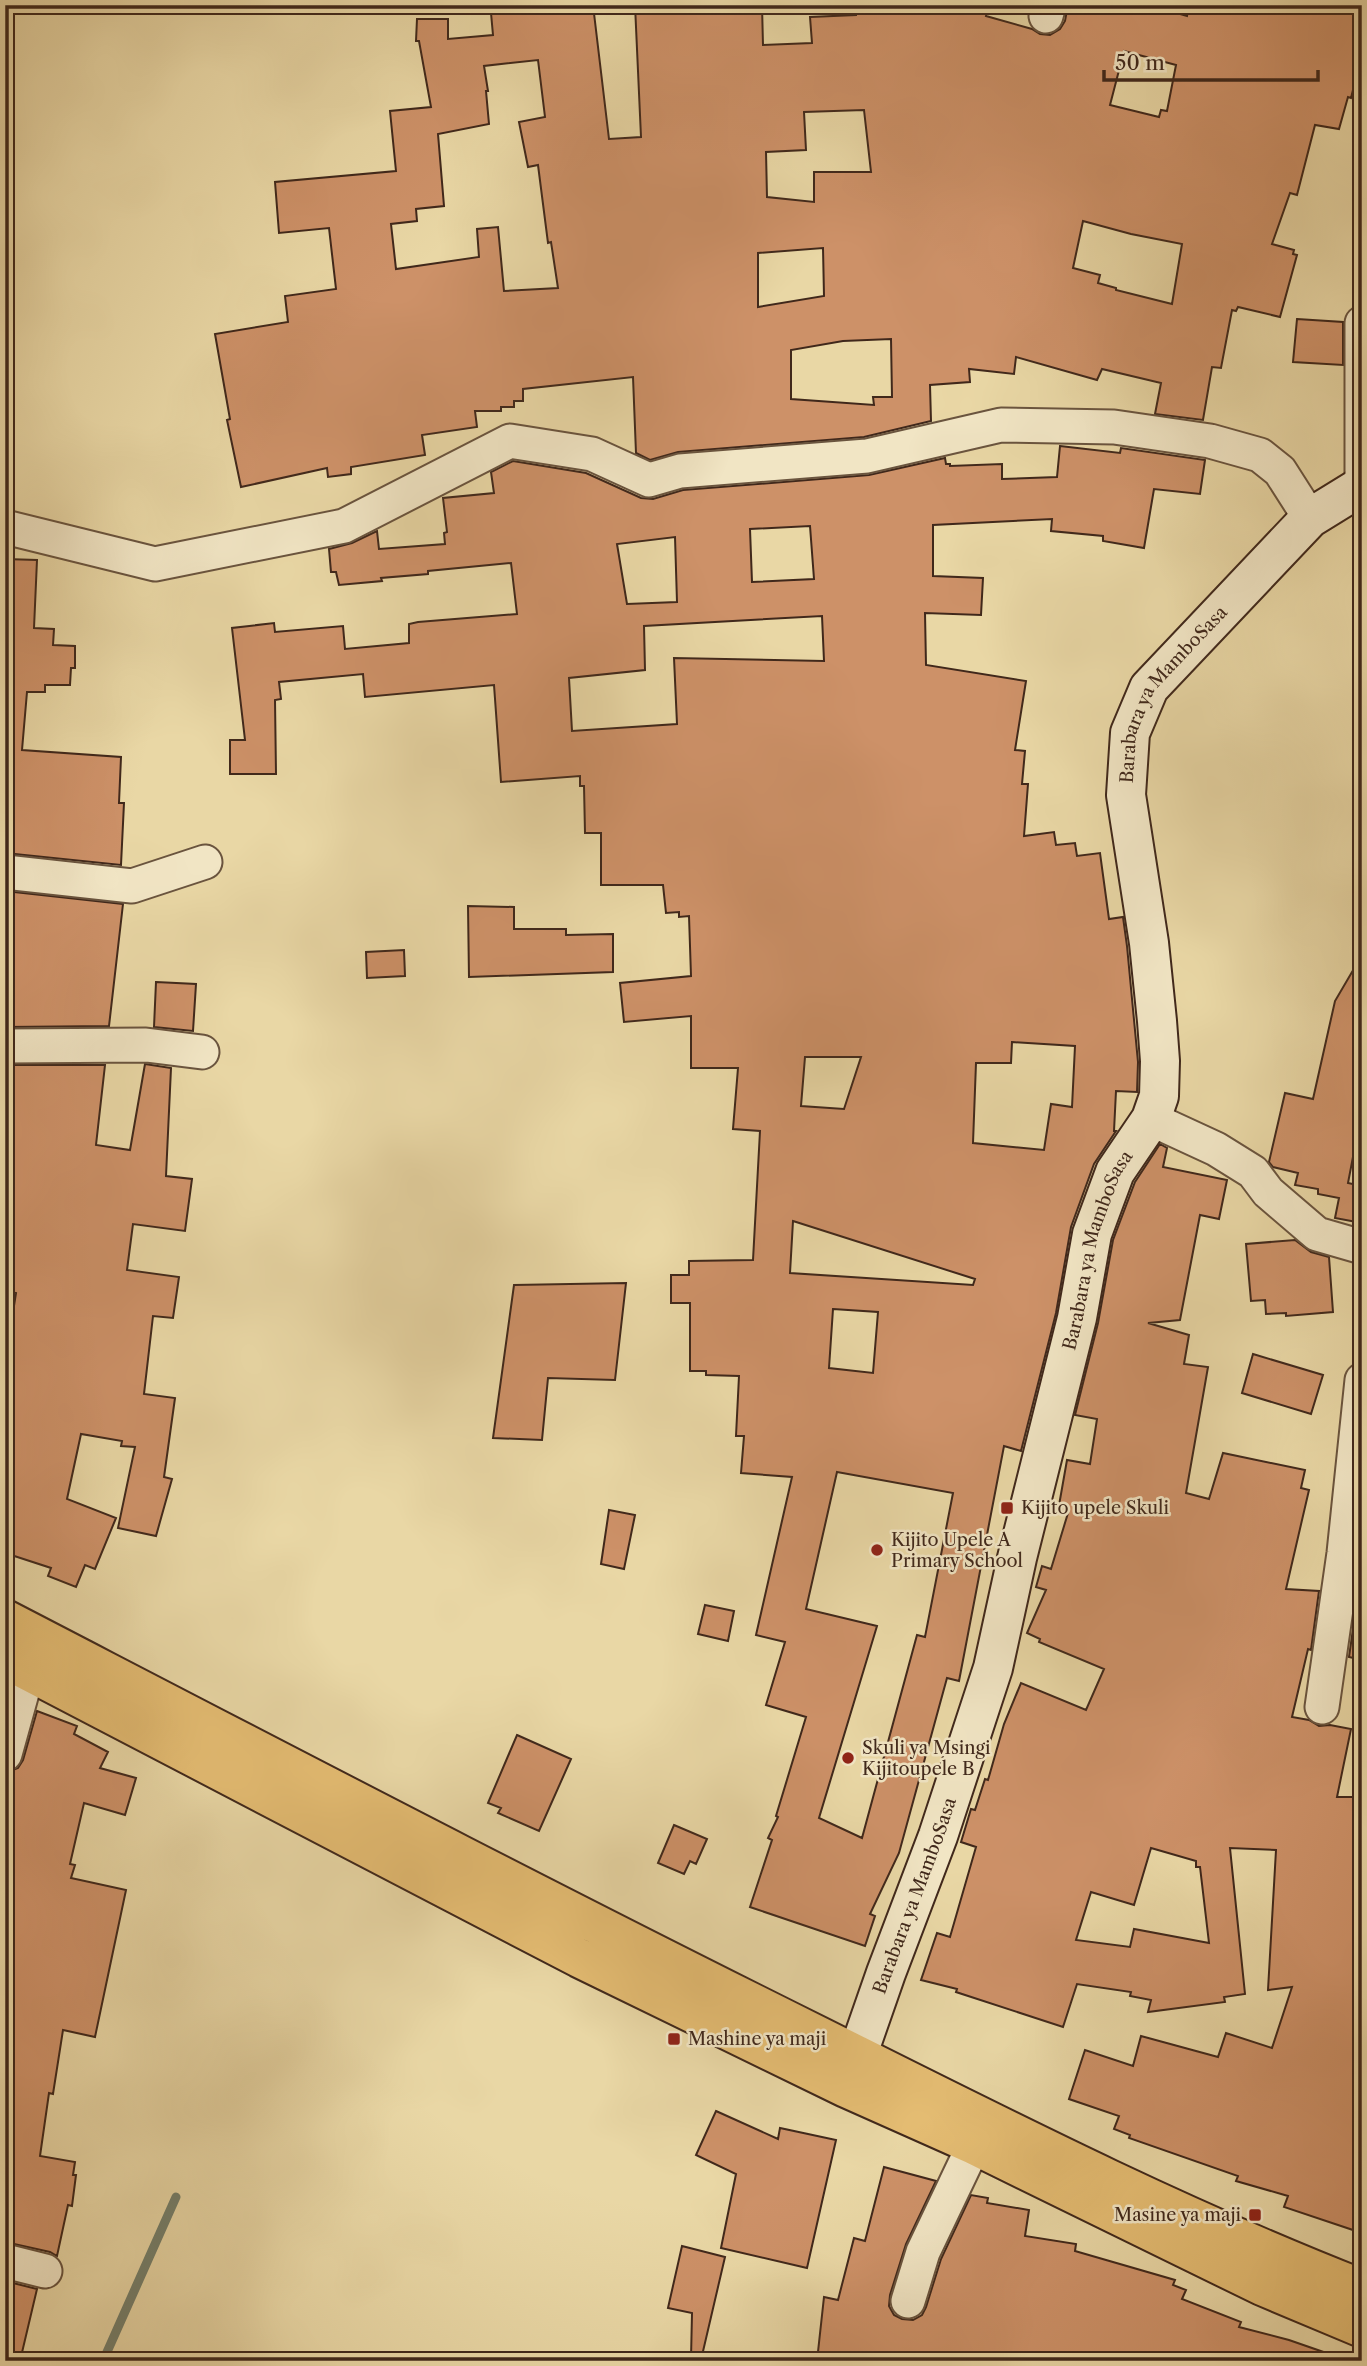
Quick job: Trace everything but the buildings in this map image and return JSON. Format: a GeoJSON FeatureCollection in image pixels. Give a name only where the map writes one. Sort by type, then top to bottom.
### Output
{"type":"FeatureCollection","features":[{"type":"Feature","properties":{"kind":"main road"},"geometry":{"type":"LineString","coordinates":[[5,1619],[592,1923],[974,2145],[1262,2286],[1362,2328]]}},
{"type":"Feature","properties":{"kind":"main road"},"geometry":{"type":"LineString","coordinates":[[17,1665],[579,1958],[1362,2289]]}},
{"type":"Feature","properties":{"kind":"street"},"geometry":{"type":"LineString","coordinates":[[1362,323],[1362,474]]}},
{"type":"Feature","properties":{"kind":"street"},"geometry":{"type":"LineString","coordinates":[[5,527],[155,564],[344,526],[510,441],[592,454],[649,480],[680,471],[867,456],[1001,425],[1114,427],[1210,441],[1261,455],[1280,471],[1310,517]]}},
{"type":"Feature","properties":{"kind":"street","name":"Barabara ya MamboSasa"},"geometry":{"type":"LineString","coordinates":[[852,2072],[939,1836],[993,1668],[1017,1558],[1077,1318],[1092,1234],[1115,1172],[1151,1119],[1159,1096],[1160,1061],[1149,943],[1126,795],[1130,733],[1149,688],[1310,517],[1362,486]]}},
{"type":"Feature","properties":{"kind":"street"},"geometry":{"type":"LineString","coordinates":[[5,872],[132,886],[205,862]]}},
{"type":"Feature","properties":{"kind":"street"},"geometry":{"type":"LineString","coordinates":[[5,1046],[146,1045],[202,1052]]}},
{"type":"Feature","properties":{"kind":"street"},"geometry":{"type":"LineString","coordinates":[[1151,1119],[1216,1149],[1253,1172],[1268,1192],[1317,1234],[1362,1247]]}},
{"type":"Feature","properties":{"kind":"street"},"geometry":{"type":"LineString","coordinates":[[1322,1707],[1344,1553],[1362,1380]]}},
{"type":"Feature","properties":{"kind":"street"},"geometry":{"type":"LineString","coordinates":[[5,1754],[17,1665]]}},
{"type":"Feature","properties":{"kind":"street"},"geometry":{"type":"LineString","coordinates":[[908,2301],[923,2252],[974,2145]]}},
{"type":"Feature","properties":{"kind":"street"},"geometry":{"type":"LineString","coordinates":[[5,2261],[45,2271]]}},
{"type":"Feature","properties":{"kind":"waterway"},"geometry":{"type":"LineString","coordinates":[[103,2361],[176,2197]]}},
{"type":"Feature","properties":{"kind":"place","name":"Kijito upele Skuli"},"geometry":{"type":"Point","coordinates":[1007,1508]}},
{"type":"Feature","properties":{"kind":"place","name":"Kijito Upele A Primary School"},"geometry":{"type":"Point","coordinates":[877,1550]}},
{"type":"Feature","properties":{"kind":"place","name":"Skuli ya Msingi Kijitoupele B"},"geometry":{"type":"Point","coordinates":[848,1758]}},
{"type":"Feature","properties":{"kind":"place","name":"Mashine ya maji"},"geometry":{"type":"Point","coordinates":[674,2039]}},
{"type":"Feature","properties":{"kind":"place","name":"Masine ya maji"},"geometry":{"type":"Point","coordinates":[1255,2215]}}]}
